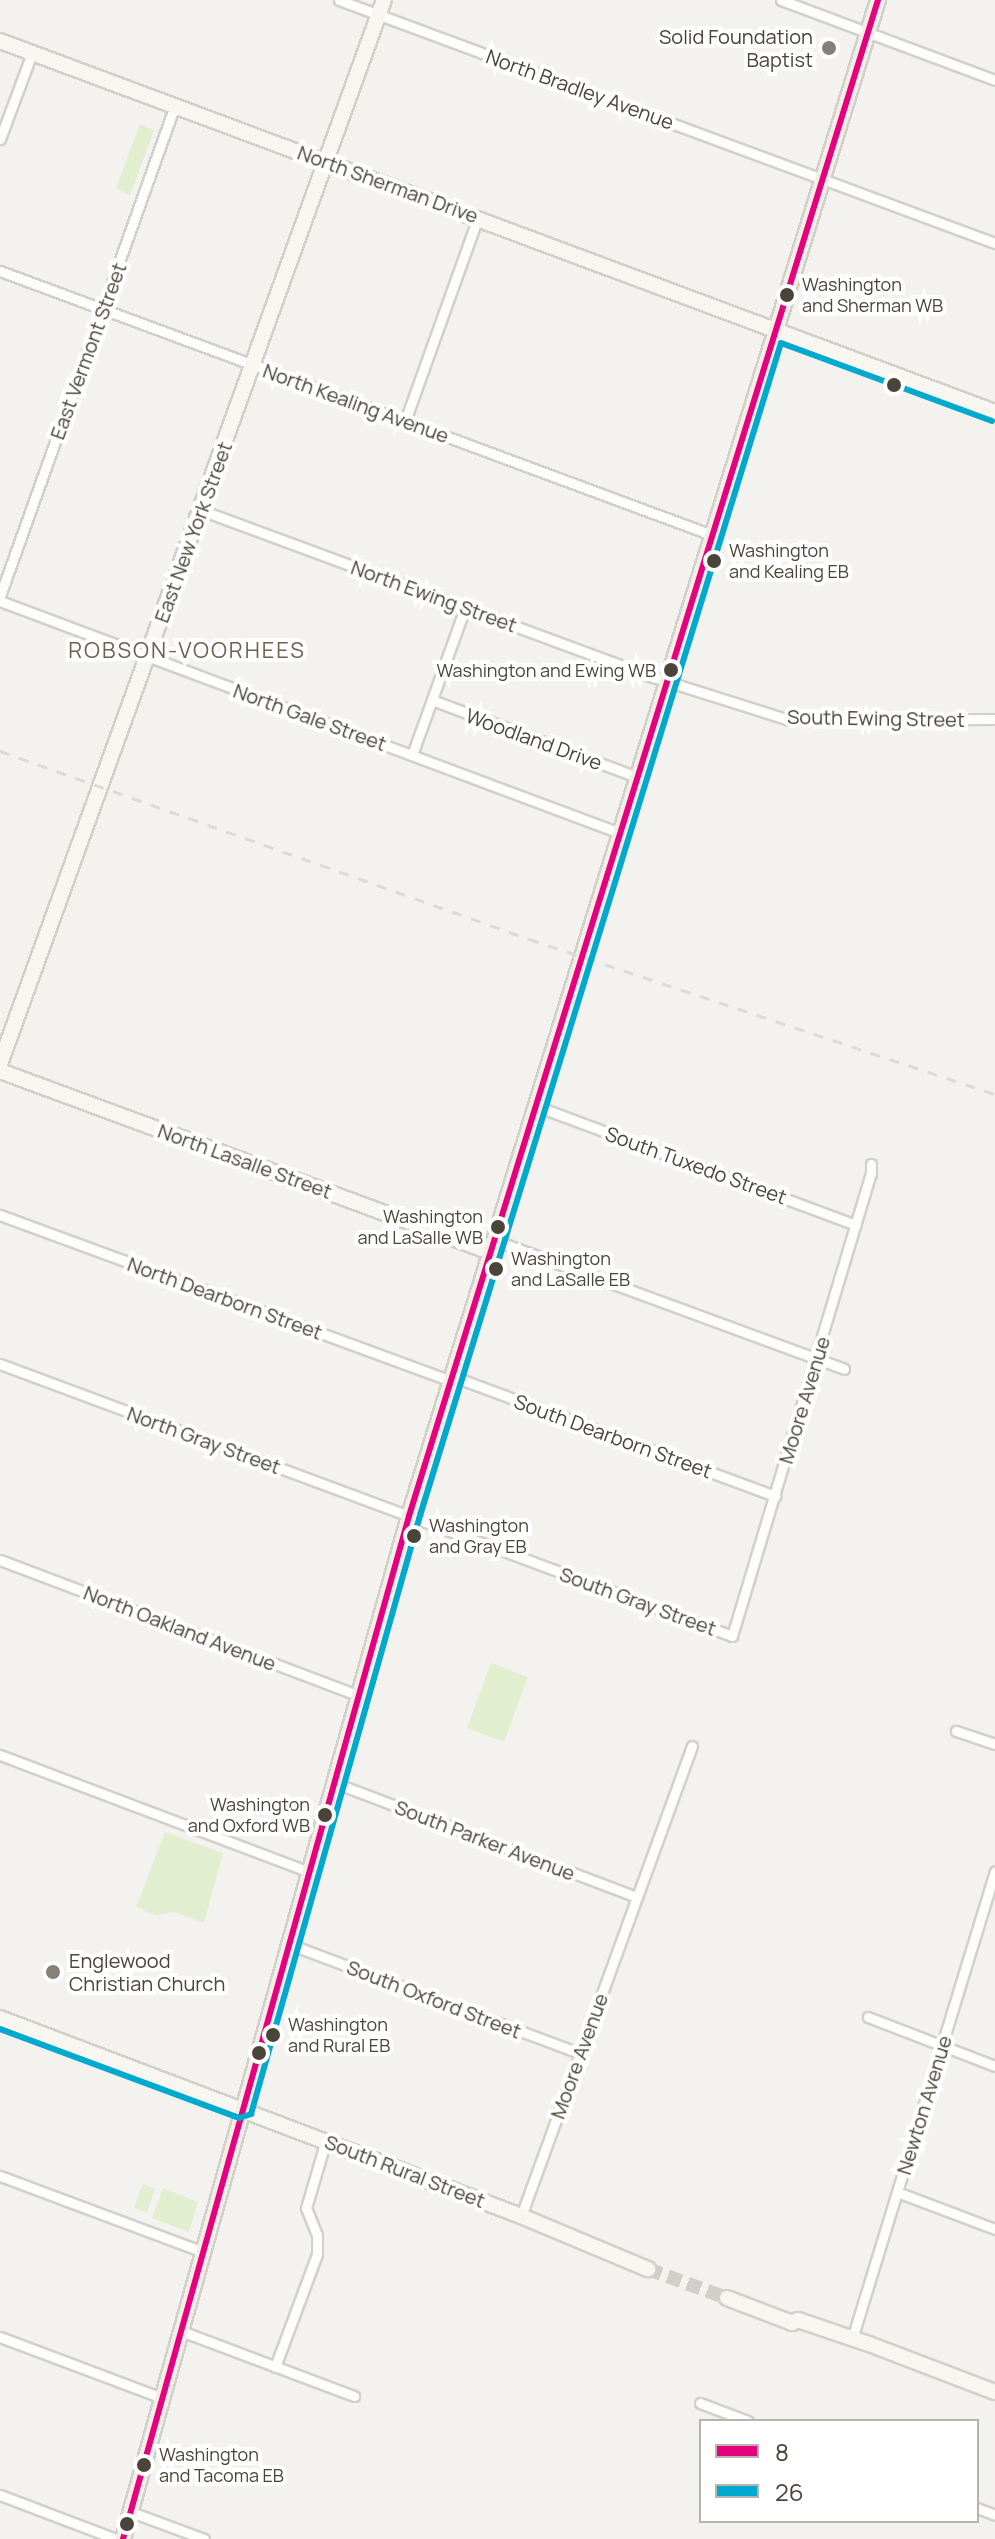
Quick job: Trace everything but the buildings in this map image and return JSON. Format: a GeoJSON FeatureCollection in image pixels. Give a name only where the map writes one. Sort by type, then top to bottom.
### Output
{"type":"FeatureCollection","features":[{"type":"Feature","properties":{"kind":"main road"},"geometry":{"type":"LineString","coordinates":[[123,2539],[409,1516],[878,0]]}},
{"type":"Feature","properties":{"kind":"main road","name":"East New York Street"},"geometry":{"type":"LineString","coordinates":[[0,1064],[381,7]]}},
{"type":"Feature","properties":{"kind":"main road","name":"North Sherman Drive"},"geometry":{"type":"LineString","coordinates":[[0,41],[995,412]]}},
{"type":"Feature","properties":{"kind":"main road","name":"North Lasalle Street"},"geometry":{"type":"LineString","coordinates":[[0,1071],[492,1246]]}},
{"type":"Feature","properties":{"kind":"main road","name":"South Rural Street"},"geometry":{"type":"LineString","coordinates":[[0,2018],[650,2265]]}},
{"type":"Feature","properties":{"kind":"main road"},"geometry":{"type":"LineString","coordinates":[[728,2294],[795,2314],[798,2320],[995,2392]]}},
{"type":"Feature","properties":{"kind":"street","name":"North Bradley Avenue"},"geometry":{"type":"LineString","coordinates":[[339,0],[381,7],[822,180],[995,243]]}},
{"type":"Feature","properties":{"kind":"street"},"geometry":{"type":"LineString","coordinates":[[781,0],[995,80]]}},
{"type":"Feature","properties":{"kind":"street"},"geometry":{"type":"LineString","coordinates":[[0,139],[32,53]]}},
{"type":"Feature","properties":{"kind":"street","name":"East Vermont Street"},"geometry":{"type":"LineString","coordinates":[[0,598],[175,105]]}},
{"type":"Feature","properties":{"kind":"street"},"geometry":{"type":"LineString","coordinates":[[405,421],[478,217]]}},
{"type":"Feature","properties":{"kind":"street","name":"North Kealing Avenue"},"geometry":{"type":"LineString","coordinates":[[0,271],[712,535]]}},
{"type":"Feature","properties":{"kind":"street","name":"North Ewing Street"},"geometry":{"type":"LineString","coordinates":[[201,510],[666,682]]}},
{"type":"Feature","properties":{"kind":"street","name":"North Gale Street"},"geometry":{"type":"LineString","coordinates":[[0,598],[148,657],[620,833]]}},
{"type":"Feature","properties":{"kind":"street"},"geometry":{"type":"LineString","coordinates":[[412,755],[465,608]]}},
{"type":"Feature","properties":{"kind":"street","name":"South Ewing Street"},"geometry":{"type":"LineString","coordinates":[[666,682],[789,720],[995,719]]}},
{"type":"Feature","properties":{"kind":"street","name":"Woodland Drive"},"geometry":{"type":"LineString","coordinates":[[432,700],[637,777]]}},
{"type":"Feature","properties":{"kind":"street","name":"South Tuxedo Street"},"geometry":{"type":"LineString","coordinates":[[536,1106],[856,1225]]}},
{"type":"Feature","properties":{"kind":"street","name":"Moore Avenue"},"geometry":{"type":"LineString","coordinates":[[732,1636],[856,1225],[871,1164]]}},
{"type":"Feature","properties":{"kind":"street","name":"North Dearborn Street"},"geometry":{"type":"LineString","coordinates":[[0,1215],[451,1379]]}},
{"type":"Feature","properties":{"kind":"street"},"geometry":{"type":"LineString","coordinates":[[492,1246],[844,1369]]}},
{"type":"Feature","properties":{"kind":"street","name":"North Gray Street"},"geometry":{"type":"LineString","coordinates":[[0,1364],[409,1516]]}},
{"type":"Feature","properties":{"kind":"street","name":"South Dearborn Street"},"geometry":{"type":"LineString","coordinates":[[451,1379],[775,1496]]}},
{"type":"Feature","properties":{"kind":"street","name":"South Gray Street"},"geometry":{"type":"LineString","coordinates":[[409,1516],[732,1636]]}},
{"type":"Feature","properties":{"kind":"street","name":"North Oakland Avenue"},"geometry":{"type":"LineString","coordinates":[[0,1560],[359,1696]]}},
{"type":"Feature","properties":{"kind":"street"},"geometry":{"type":"LineString","coordinates":[[956,1731],[995,1744]]}},
{"type":"Feature","properties":{"kind":"street","name":"Moore Avenue"},"geometry":{"type":"LineString","coordinates":[[521,2216],[692,1746]]}},
{"type":"Feature","properties":{"kind":"street"},"geometry":{"type":"LineString","coordinates":[[0,1755],[310,1872]]}},
{"type":"Feature","properties":{"kind":"street","name":"South Parker Avenue"},"geometry":{"type":"LineString","coordinates":[[335,1783],[636,1897]]}},
{"type":"Feature","properties":{"kind":"street","name":"Newton Avenue"},"geometry":{"type":"LineString","coordinates":[[852,2339],[941,2046],[990,1903],[995,1871]]}},
{"type":"Feature","properties":{"kind":"street","name":"South Oxford Street"},"geometry":{"type":"LineString","coordinates":[[289,1944],[579,2053]]}},
{"type":"Feature","properties":{"kind":"street"},"geometry":{"type":"LineString","coordinates":[[868,2017],[995,2066]]}},
{"type":"Feature","properties":{"kind":"street"},"geometry":{"type":"LineString","coordinates":[[275,2367],[317,2254],[317,2235],[306,2208],[326,2140]]}},
{"type":"Feature","properties":{"kind":"street"},"geometry":{"type":"LineString","coordinates":[[0,2176],[203,2252]]}},
{"type":"Feature","properties":{"kind":"street"},"geometry":{"type":"LineString","coordinates":[[897,2192],[995,2229]]}},
{"type":"Feature","properties":{"kind":"street"},"geometry":{"type":"LineString","coordinates":[[181,2331],[354,2396]]}},
{"type":"Feature","properties":{"kind":"street"},"geometry":{"type":"LineString","coordinates":[[0,2337],[162,2398]]}},
{"type":"Feature","properties":{"kind":"street"},"geometry":{"type":"LineString","coordinates":[[700,2403],[743,2419]]}},
{"type":"Feature","properties":{"kind":"street"},"geometry":{"type":"LineString","coordinates":[[0,2495],[116,2539]]}},
{"type":"Feature","properties":{"kind":"street"},"geometry":{"type":"LineString","coordinates":[[131,2512],[204,2539]]}},
{"type":"Feature","properties":{"kind":"green space"},"geometry":{"type":"Polygon","coordinates":[[[140,124],[154,130],[130,196],[116,188],[140,124]]]}},
{"type":"Feature","properties":{"kind":"green space"},"geometry":{"type":"Polygon","coordinates":[[[491,1663],[528,1677],[504,1742],[467,1728],[491,1663]]]}},
{"type":"Feature","properties":{"kind":"green space"},"geometry":{"type":"Polygon","coordinates":[[[165,1832],[223,1853],[204,1923],[174,1912],[156,1915],[136,1907],[165,1832]]]}},
{"type":"Feature","properties":{"kind":"green space"},"geometry":{"type":"Polygon","coordinates":[[[143,2184],[155,2189],[147,2213],[134,2208],[143,2184]]]}},
{"type":"Feature","properties":{"kind":"green space"},"geometry":{"type":"Polygon","coordinates":[[[163,2188],[198,2202],[189,2232],[152,2218],[163,2188]]]}},
{"type":"Feature","properties":{"kind":"tunnel"},"geometry":{"type":"LineString","coordinates":[[648,2269],[727,2298]]}},
{"type":"Feature","properties":{"kind":"railway"},"geometry":{"type":"LineString","coordinates":[[0,751],[529,939],[995,1094]]}},
{"type":"Feature","properties":{"kind":"transit line","name":"8"},"geometry":{"type":"LineString","coordinates":[[123,2539],[409,1516],[878,0]]}},
{"type":"Feature","properties":{"kind":"transit line","name":"26"},"geometry":{"type":"LineString","coordinates":[[0,2029],[239,2118],[251,2114],[419,1519],[781,343],[992,421]]}},
{"type":"Feature","properties":{"kind":"place","name":"Solid Foundation Baptist"},"geometry":{"type":"Point","coordinates":[829,48]}},
{"type":"Feature","properties":{"kind":"place","name":"Washington and Sherman WB"},"geometry":{"type":"Point","coordinates":[787,295]}},
{"type":"Feature","properties":{"kind":"place","name":"Washington and Kealing EB"},"geometry":{"type":"Point","coordinates":[714,561]}},
{"type":"Feature","properties":{"kind":"place","name":"Washington and Ewing WB"},"geometry":{"type":"Point","coordinates":[671,670]}},
{"type":"Feature","properties":{"kind":"place","name":"Washington and LaSalle WB"},"geometry":{"type":"Point","coordinates":[498,1227]}},
{"type":"Feature","properties":{"kind":"place","name":"Washington and LaSalle EB"},"geometry":{"type":"Point","coordinates":[496,1269]}},
{"type":"Feature","properties":{"kind":"place","name":"Washington and Gray EB"},"geometry":{"type":"Point","coordinates":[414,1536]}},
{"type":"Feature","properties":{"kind":"place","name":"Washington and Oxford WB"},"geometry":{"type":"Point","coordinates":[325,1815]}},
{"type":"Feature","properties":{"kind":"place","name":"Englewood Christian Church"},"geometry":{"type":"Point","coordinates":[53,1972]}},
{"type":"Feature","properties":{"kind":"place","name":"Washington and Rural EB"},"geometry":{"type":"Point","coordinates":[273,2035]}},
{"type":"Feature","properties":{"kind":"place","name":"Washington and Tacoma EB"},"geometry":{"type":"Point","coordinates":[144,2465]}},
{"type":"Feature","properties":{"kind":"district","name":"ROBSON-VOORHEES"},"geometry":{"type":"Point","coordinates":[187,651]}}]}
